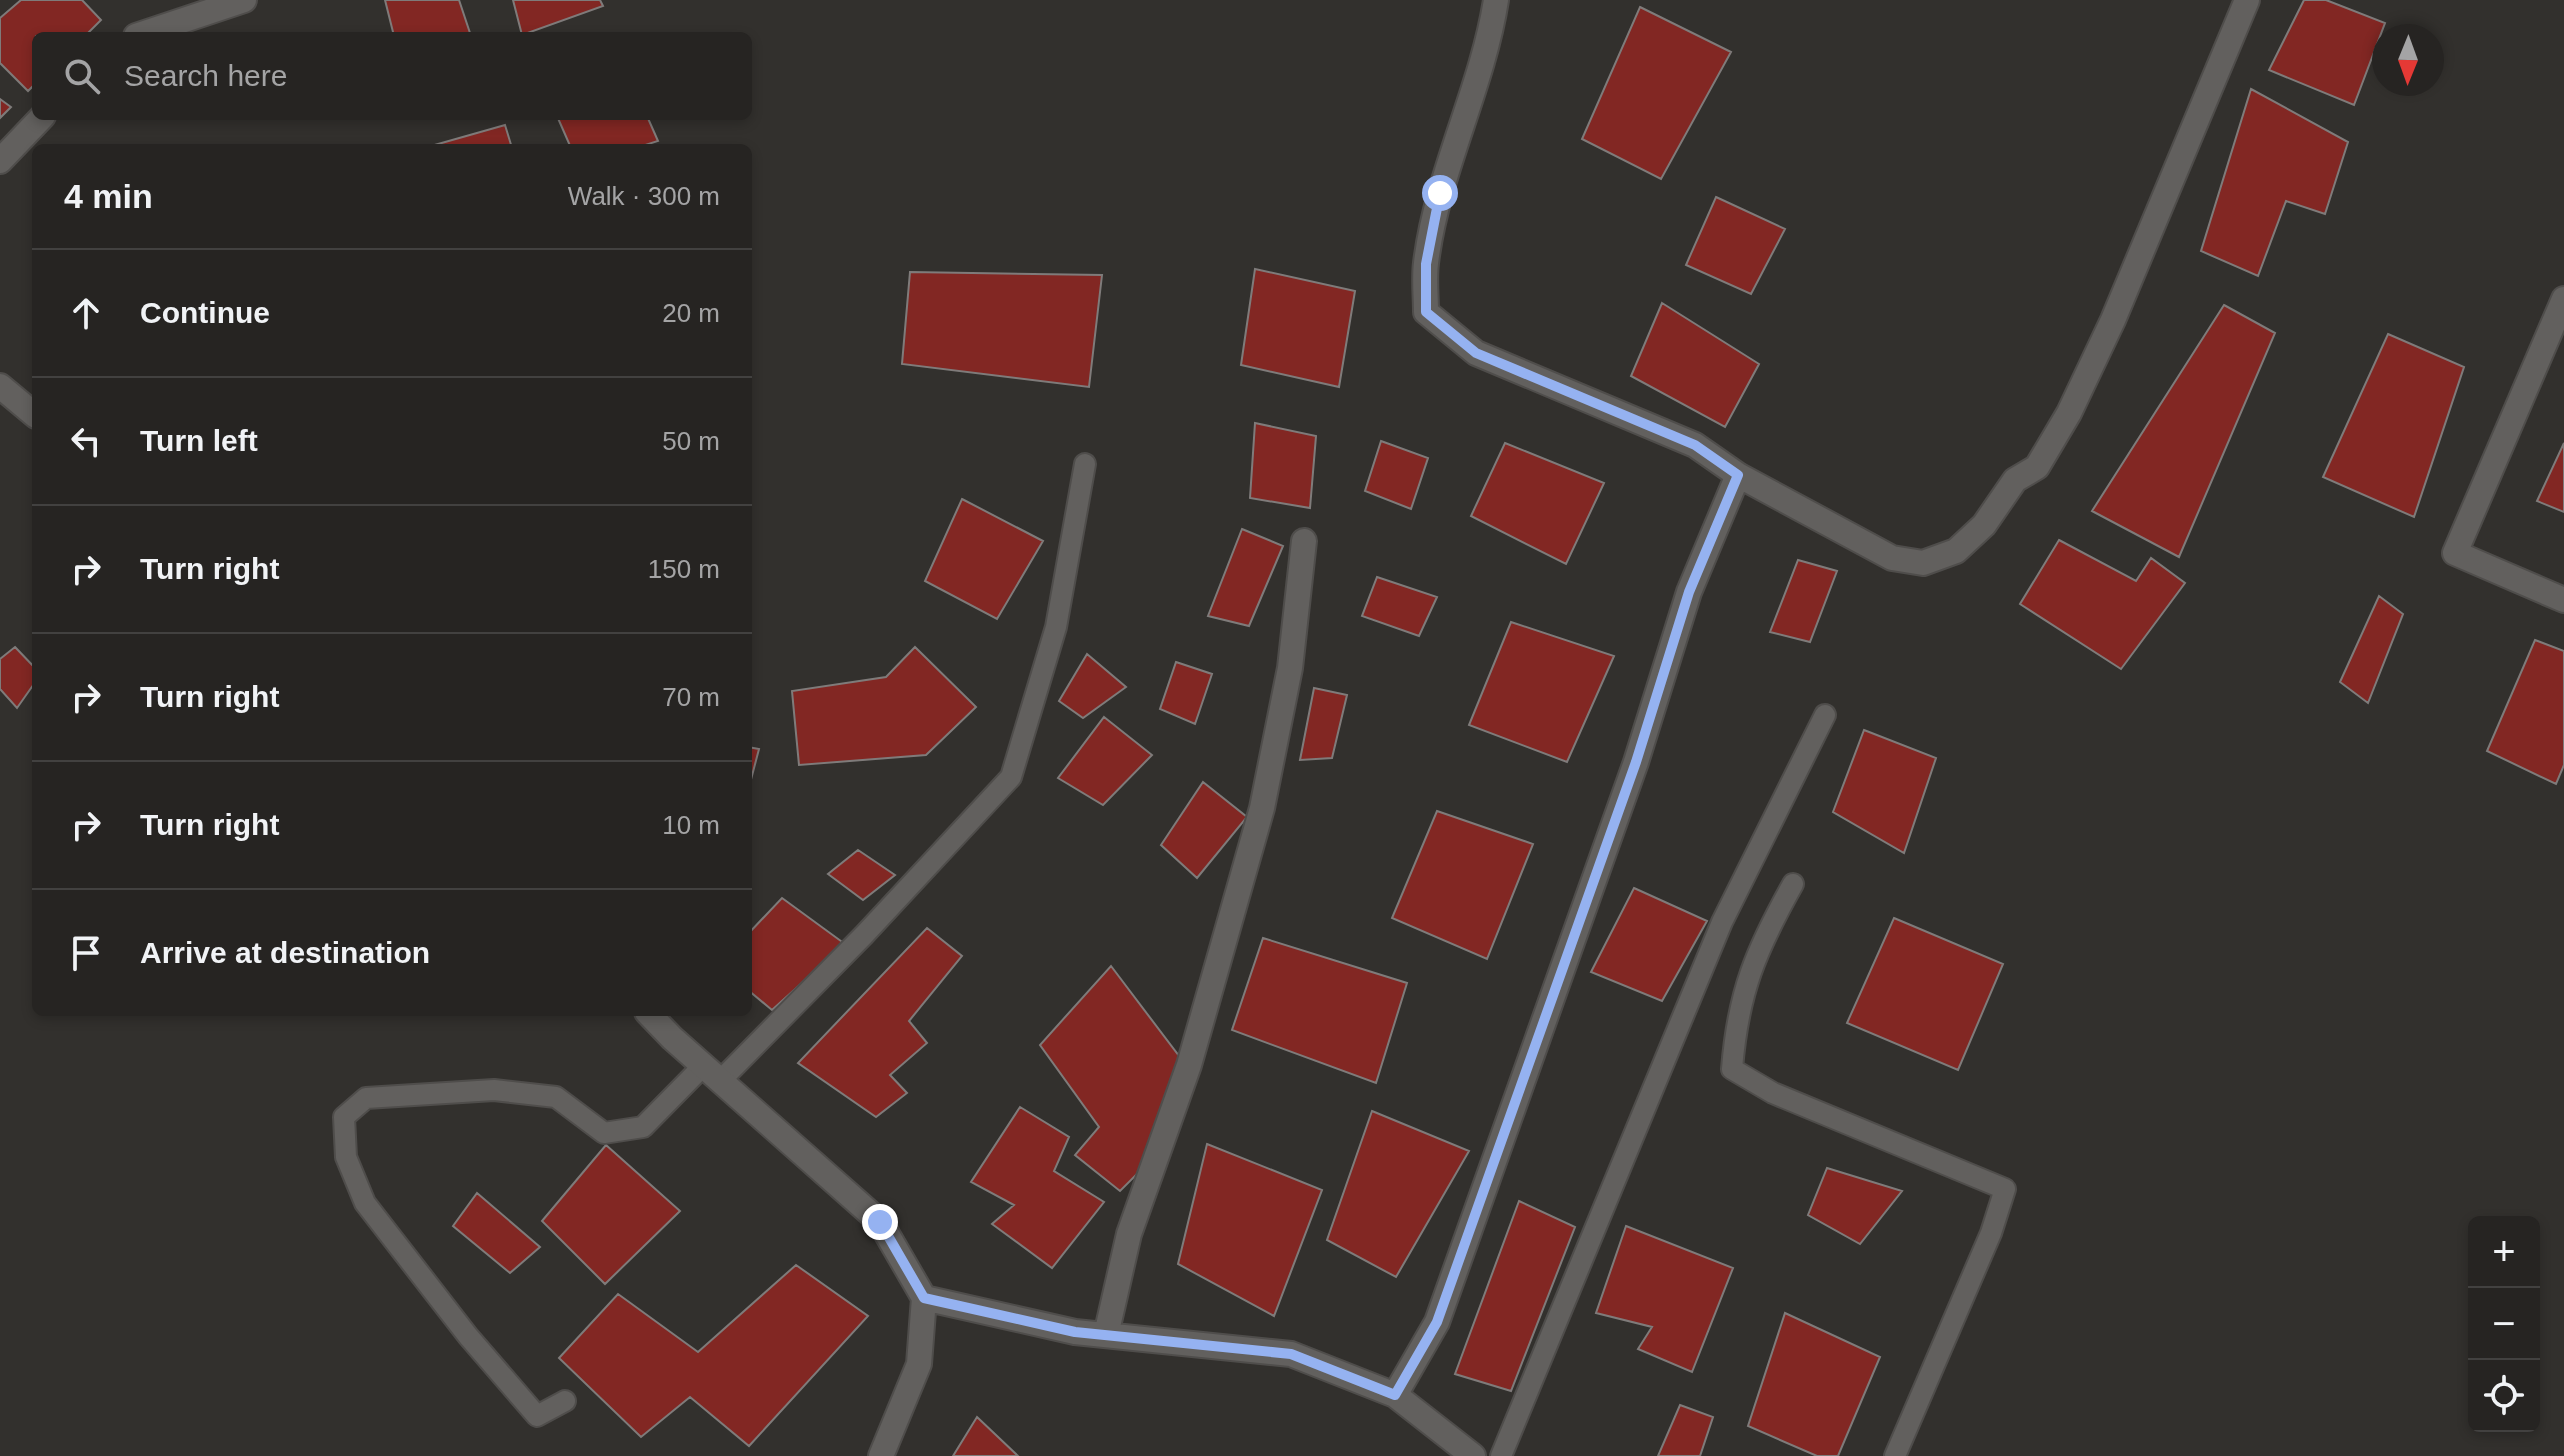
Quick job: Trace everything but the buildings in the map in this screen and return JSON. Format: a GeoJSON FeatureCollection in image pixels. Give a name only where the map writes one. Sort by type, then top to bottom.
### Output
{"type":"FeatureCollection","features":[{"type":"Feature","properties":{"kind":"street"},"geometry":{"type":"LineString","coordinates":[[148,32],[244,0]]}},
{"type":"Feature","properties":{"kind":"street"},"geometry":{"type":"LineString","coordinates":[[1496,0],[1490,37],[1440,193],[1426,264],[1426,312],[1476,353],[1695,445],[1738,475],[1892,558],[1923,563],[1956,551],[1984,525],[2015,480],[2037,467],[2069,413],[2119,306],[2247,0]]}},
{"type":"Feature","properties":{"kind":"street"},"geometry":{"type":"LineString","coordinates":[[0,161],[39,120]]}},
{"type":"Feature","properties":{"kind":"street"},"geometry":{"type":"LineString","coordinates":[[2564,299],[2455,553],[2564,600]]}},
{"type":"Feature","properties":{"kind":"street"},"geometry":{"type":"LineString","coordinates":[[0,386],[32,413]]}},
{"type":"Feature","properties":{"kind":"street"},"geometry":{"type":"LineString","coordinates":[[1395,1395],[1437,1322],[1636,762],[1689,592],[1738,475]]}},
{"type":"Feature","properties":{"kind":"street"},"geometry":{"type":"LineString","coordinates":[[1106,1335],[1129,1234],[1189,1065],[1262,808],[1290,668],[1304,541]]}},
{"type":"Feature","properties":{"kind":"street"},"geometry":{"type":"LineString","coordinates":[[651,1016],[880,1222],[924,1298],[919,1364],[881,1456]]}},
{"type":"Feature","properties":{"kind":"street"},"geometry":{"type":"LineString","coordinates":[[924,1298],[1075,1332],[1291,1354],[1395,1395],[1473,1456]]}},
{"type":"Feature","properties":{"kind":"lane"},"geometry":{"type":"LineString","coordinates":[[565,1401],[537,1416],[468,1336],[365,1203],[346,1157],[344,1117],[366,1098],[494,1090],[556,1097],[604,1133],[643,1127],[711,1073],[864,935],[1011,777],[1056,627],[1085,464]]}},
{"type":"Feature","properties":{"kind":"lane"},"geometry":{"type":"LineString","coordinates":[[1501,1456],[1722,922],[1825,715]]}},
{"type":"Feature","properties":{"kind":"lane"},"geometry":{"type":"LineString","coordinates":[[1793,884],[1758,947],[1742,993],[1732,1069],[1773,1093],[2005,1189],[1991,1233],[1895,1456]]}},
{"type":"Feature","properties":{"kind":"route"},"geometry":{"type":"LineString","coordinates":[[880,1222],[924,1298],[1075,1332],[1291,1354],[1395,1395],[1437,1322],[1543,1027],[1583,902],[1636,762],[1689,592],[1738,475],[1695,445],[1549,387],[1476,353],[1426,312],[1426,264],[1440,193]]}}]}
